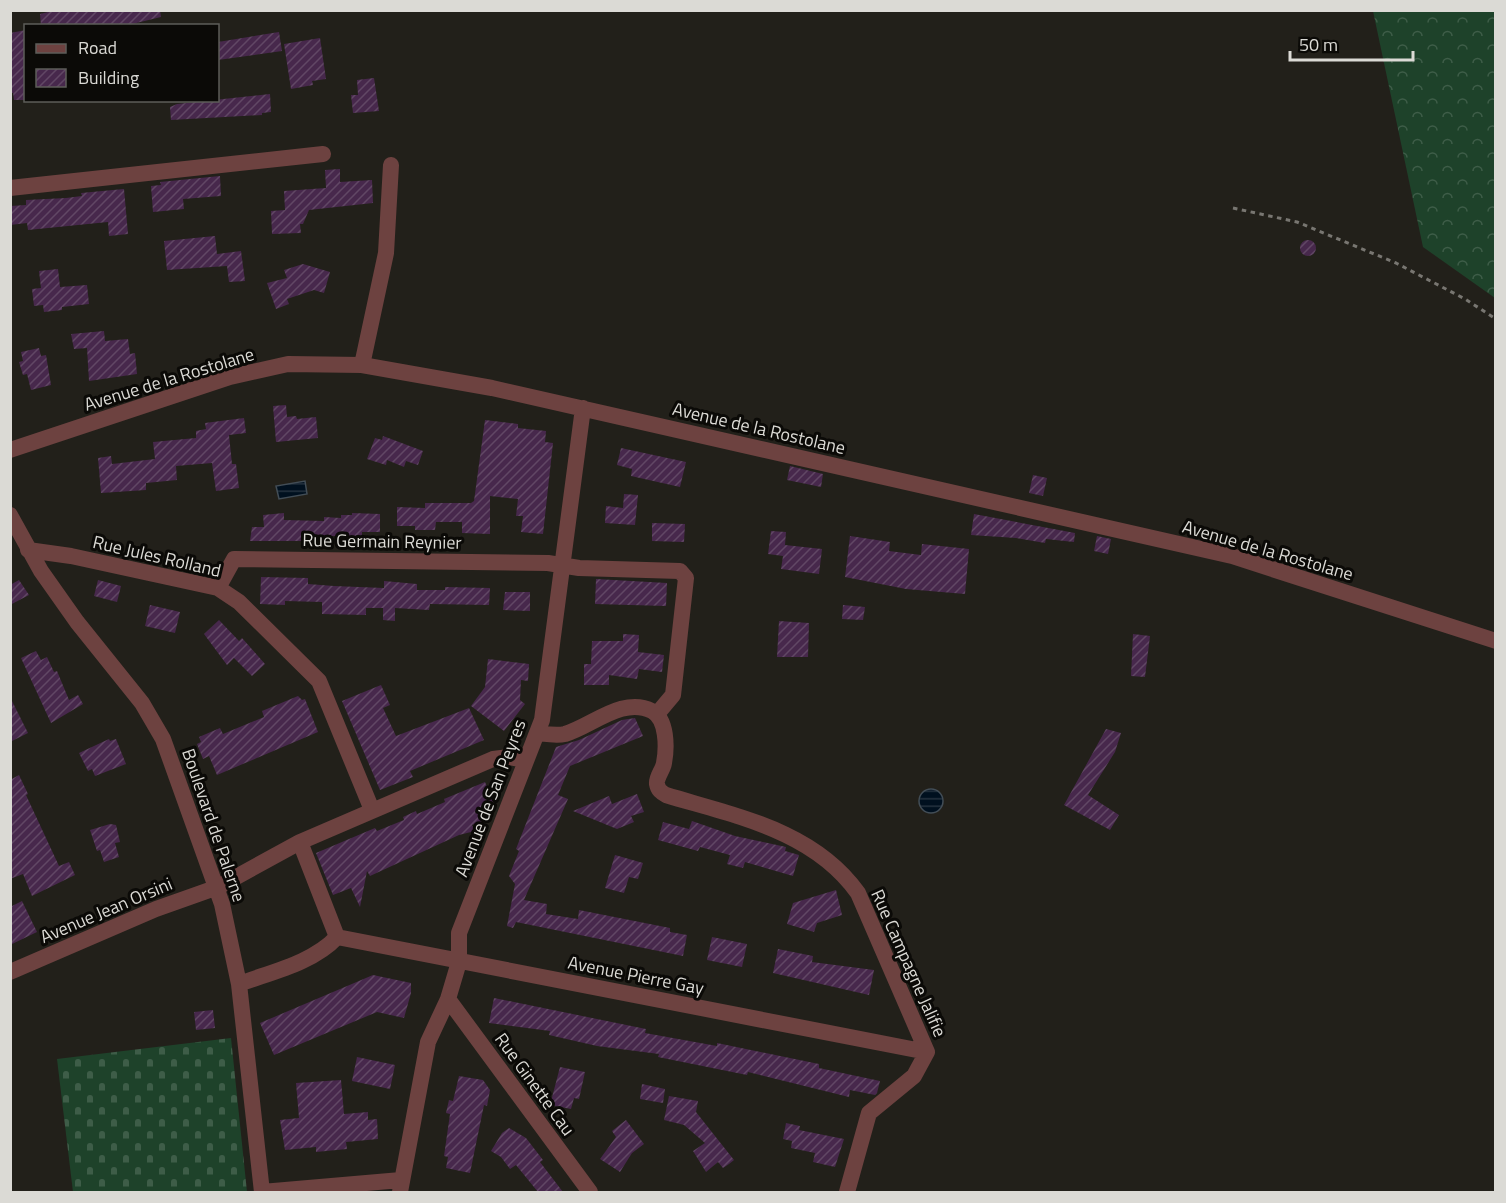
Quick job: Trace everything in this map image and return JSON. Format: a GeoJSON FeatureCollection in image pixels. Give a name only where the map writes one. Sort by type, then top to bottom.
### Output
{"type":"FeatureCollection","features":[{"type":"Feature","properties":{"kind":"street"},"geometry":{"type":"LineString","coordinates":[[10,188],[323,154]]}},
{"type":"Feature","properties":{"kind":"street"},"geometry":{"type":"LineString","coordinates":[[362,364],[386,253],[391,165]]}},
{"type":"Feature","properties":{"kind":"street","name":"Avenue de la Rostolane"},"geometry":{"type":"LineString","coordinates":[[10,452],[230,377],[288,364],[362,364],[492,388],[583,408],[1232,556],[1496,641]]}},
{"type":"Feature","properties":{"kind":"street","name":"Avenue de San Peyres"},"geometry":{"type":"LineString","coordinates":[[400,1186],[428,1042],[448,999],[459,962],[459,933],[542,720],[583,408]]}},
{"type":"Feature","properties":{"kind":"street"},"geometry":{"type":"LineString","coordinates":[[10,452],[10,462]]}},
{"type":"Feature","properties":{"kind":"street","name":"Boulevard de Palerne"},"geometry":{"type":"LineString","coordinates":[[10,516],[28,550],[77,622],[142,703],[163,739],[218,886],[240,984],[262,1192]]}},
{"type":"Feature","properties":{"kind":"street","name":"Rue Jules Rolland"},"geometry":{"type":"LineString","coordinates":[[28,550],[71,556],[218,588],[239,602],[319,681],[372,810]]}},
{"type":"Feature","properties":{"kind":"street","name":"Rue Germain Reynier"},"geometry":{"type":"LineString","coordinates":[[218,588],[234,559],[563,564]]}},
{"type":"Feature","properties":{"kind":"street"},"geometry":{"type":"LineString","coordinates":[[537,733],[562,735],[630,707],[643,707],[657,714],[674,695],[686,578],[680,571],[579,568],[563,564]]}},
{"type":"Feature","properties":{"kind":"street","name":"Rue Campagne Jalifie"},"geometry":{"type":"LineString","coordinates":[[657,714],[664,730],[665,742],[664,763],[657,782],[659,790],[666,795],[772,827],[809,847],[844,873],[858,892],[927,1052]]}},
{"type":"Feature","properties":{"kind":"street","name":"Avenue Jean Orsini"},"geometry":{"type":"LineString","coordinates":[[10,972],[156,909],[218,886],[300,842],[493,759],[509,757],[526,760]]}},
{"type":"Feature","properties":{"kind":"street"},"geometry":{"type":"LineString","coordinates":[[240,984],[303,960],[329,946],[337,937],[300,842]]}},
{"type":"Feature","properties":{"kind":"street","name":"Avenue Pierre Gay"},"geometry":{"type":"LineString","coordinates":[[337,937],[927,1052]]}},
{"type":"Feature","properties":{"kind":"street","name":"Rue Ginette Cau"},"geometry":{"type":"LineString","coordinates":[[448,999],[590,1192]]}},
{"type":"Feature","properties":{"kind":"street"},"geometry":{"type":"LineString","coordinates":[[847,1192],[869,1113],[914,1076],[927,1052]]}},
{"type":"Feature","properties":{"kind":"street"},"geometry":{"type":"LineString","coordinates":[[262,1192],[400,1186]]}},
{"type":"Feature","properties":{"kind":"path"},"geometry":{"type":"LineString","coordinates":[[1233,208],[1298,222],[1396,262],[1465,299],[1496,319]]}},
{"type":"Feature","properties":{"kind":"green space"},"geometry":{"type":"Polygon","coordinates":[[[1373,11],[1495,11],[1495,298],[1423,247],[1373,11]]]}},
{"type":"Feature","properties":{"kind":"green space"},"geometry":{"type":"Polygon","coordinates":[[[231,1038],[247,1192],[73,1192],[57,1059],[231,1038]]]}},
{"type":"Feature","properties":{"kind":"water"},"geometry":{"type":"Polygon","coordinates":[[[305,481],[307,494],[279,499],[276,486],[305,481]]]}},
{"type":"Feature","properties":{"kind":"water"},"geometry":{"type":"Polygon","coordinates":[[[931,789],[940,792],[943,801],[940,810],[931,813],[922,810],[919,801],[922,792],[931,789]]]}},
{"type":"Feature","properties":{"kind":"building"},"geometry":{"type":"Polygon","coordinates":[[[56,10],[160,10],[161,17],[132,24],[41,24],[40,14],[56,10]]]}},
{"type":"Feature","properties":{"kind":"building"},"geometry":{"type":"Polygon","coordinates":[[[24,30],[24,100],[14,100],[13,93],[10,93],[10,33],[24,30]]]}},
{"type":"Feature","properties":{"kind":"building"},"geometry":{"type":"Polygon","coordinates":[[[279,32],[282,51],[219,60],[219,42],[279,32]]]}},
{"type":"Feature","properties":{"kind":"building"},"geometry":{"type":"Polygon","coordinates":[[[320,38],[326,79],[312,81],[313,85],[291,89],[284,44],[320,38]]]}},
{"type":"Feature","properties":{"kind":"building"},"geometry":{"type":"Polygon","coordinates":[[[374,78],[379,111],[353,113],[351,95],[358,95],[357,80],[374,78]]]}},
{"type":"Feature","properties":{"kind":"building"},"geometry":{"type":"Polygon","coordinates":[[[270,94],[271,112],[262,113],[262,115],[171,120],[170,107],[177,104],[219,102],[219,99],[270,94]]]}},
{"type":"Feature","properties":{"kind":"building"},"geometry":{"type":"Polygon","coordinates":[[[340,169],[340,182],[372,180],[373,203],[309,210],[303,224],[300,224],[301,233],[272,234],[271,211],[285,210],[284,191],[326,188],[325,170],[340,169]]]}},
{"type":"Feature","properties":{"kind":"building"},"geometry":{"type":"Polygon","coordinates":[[[220,176],[221,196],[183,199],[184,209],[153,212],[151,186],[161,185],[160,182],[220,176]]]}},
{"type":"Feature","properties":{"kind":"building"},"geometry":{"type":"Polygon","coordinates":[[[124,189],[128,234],[109,236],[108,222],[28,230],[27,223],[10,225],[10,206],[26,205],[26,200],[66,198],[82,196],[81,193],[124,189]]]}},
{"type":"Feature","properties":{"kind":"building"},"geometry":{"type":"Polygon","coordinates":[[[215,236],[217,254],[241,251],[245,281],[229,282],[227,266],[167,270],[164,241],[215,236]]]}},
{"type":"Feature","properties":{"kind":"building"},"geometry":{"type":"Polygon","coordinates":[[[1305,240],[1311,240],[1316,248],[1314,254],[1305,256],[1300,251],[1300,245],[1305,240]]]}},
{"type":"Feature","properties":{"kind":"building"},"geometry":{"type":"Polygon","coordinates":[[[303,264],[330,272],[324,293],[314,290],[287,299],[289,304],[276,309],[267,283],[287,278],[284,270],[303,264]]]}},
{"type":"Feature","properties":{"kind":"building"},"geometry":{"type":"Polygon","coordinates":[[[58,269],[60,287],[87,285],[89,304],[44,312],[43,305],[34,306],[32,289],[41,288],[39,271],[58,269]]]}},
{"type":"Feature","properties":{"kind":"building"},"geometry":{"type":"Polygon","coordinates":[[[104,331],[105,341],[128,339],[130,354],[135,353],[137,374],[89,381],[87,348],[74,349],[71,334],[104,331]]]}},
{"type":"Feature","properties":{"kind":"building"},"geometry":{"type":"Polygon","coordinates":[[[39,348],[41,356],[46,355],[51,385],[31,390],[27,374],[23,375],[19,362],[23,361],[21,352],[39,348]]]}},
{"type":"Feature","properties":{"kind":"building"},"geometry":{"type":"Polygon","coordinates":[[[286,405],[287,417],[296,416],[297,419],[316,417],[318,438],[276,442],[273,406],[286,405]]]}},
{"type":"Feature","properties":{"kind":"building"},"geometry":{"type":"Polygon","coordinates":[[[244,418],[246,433],[229,435],[232,464],[236,464],[239,488],[216,491],[212,463],[176,466],[177,480],[146,483],[146,490],[101,493],[98,458],[111,456],[112,464],[155,459],[153,442],[196,438],[196,431],[206,429],[205,423],[244,418]]]}},
{"type":"Feature","properties":{"kind":"building"},"geometry":{"type":"Polygon","coordinates":[[[485,420],[518,424],[518,428],[546,431],[545,442],[553,443],[543,534],[521,532],[523,516],[516,516],[518,499],[490,496],[490,534],[462,533],[462,522],[436,522],[435,530],[415,530],[415,526],[397,526],[397,507],[425,508],[425,503],[471,503],[474,501],[485,420]]]}},
{"type":"Feature","properties":{"kind":"building"},"geometry":{"type":"Polygon","coordinates":[[[383,436],[423,451],[418,465],[406,461],[404,467],[387,460],[386,465],[367,459],[375,438],[382,440],[383,436]]]}},
{"type":"Feature","properties":{"kind":"building"},"geometry":{"type":"Polygon","coordinates":[[[621,448],[686,462],[680,487],[631,476],[632,469],[617,465],[621,448]]]}},
{"type":"Feature","properties":{"kind":"building"},"geometry":{"type":"Polygon","coordinates":[[[790,466],[823,474],[821,487],[787,480],[790,466]]]}},
{"type":"Feature","properties":{"kind":"building"},"geometry":{"type":"Polygon","coordinates":[[[1033,475],[1047,478],[1043,496],[1029,493],[1033,475]]]}},
{"type":"Feature","properties":{"kind":"building"},"geometry":{"type":"Polygon","coordinates":[[[624,494],[638,495],[635,525],[605,523],[606,506],[623,508],[624,494]]]}},
{"type":"Feature","properties":{"kind":"building"},"geometry":{"type":"Polygon","coordinates":[[[284,513],[284,520],[324,521],[324,517],[341,518],[341,515],[352,515],[352,513],[380,514],[380,532],[362,532],[362,540],[341,540],[341,536],[306,536],[306,541],[250,541],[252,527],[264,527],[263,515],[284,513]]]}},
{"type":"Feature","properties":{"kind":"building"},"geometry":{"type":"Polygon","coordinates":[[[974,514],[1075,533],[1074,542],[1046,539],[1045,543],[1016,538],[971,535],[974,514]]]}},
{"type":"Feature","properties":{"kind":"building"},"geometry":{"type":"Polygon","coordinates":[[[652,523],[685,524],[684,542],[652,541],[652,523]]]}},
{"type":"Feature","properties":{"kind":"building"},"geometry":{"type":"Polygon","coordinates":[[[771,531],[786,532],[785,545],[822,549],[819,574],[781,569],[783,556],[768,554],[771,531]]]}},
{"type":"Feature","properties":{"kind":"building"},"geometry":{"type":"Polygon","coordinates":[[[850,536],[890,542],[889,551],[921,555],[922,544],[969,549],[965,594],[906,589],[845,577],[850,536]]]}},
{"type":"Feature","properties":{"kind":"building"},"geometry":{"type":"Polygon","coordinates":[[[1097,536],[1111,539],[1108,554],[1094,551],[1097,536]]]}},
{"type":"Feature","properties":{"kind":"building"},"geometry":{"type":"Polygon","coordinates":[[[261,577],[308,578],[308,584],[384,588],[384,581],[417,584],[417,590],[445,590],[445,587],[490,588],[489,605],[430,604],[429,610],[395,608],[395,621],[383,620],[383,608],[366,608],[366,615],[322,614],[322,602],[285,601],[285,605],[260,604],[261,577]]]}},
{"type":"Feature","properties":{"kind":"building"},"geometry":{"type":"Polygon","coordinates":[[[596,579],[667,583],[666,606],[595,604],[596,579]]]}},
{"type":"Feature","properties":{"kind":"building"},"geometry":{"type":"Polygon","coordinates":[[[19,580],[29,595],[10,605],[10,585],[19,580]]]}},
{"type":"Feature","properties":{"kind":"building"},"geometry":{"type":"Polygon","coordinates":[[[98,580],[121,586],[117,602],[94,596],[98,580]]]}},
{"type":"Feature","properties":{"kind":"building"},"geometry":{"type":"Polygon","coordinates":[[[505,592],[530,592],[530,611],[503,610],[505,592]]]}},
{"type":"Feature","properties":{"kind":"building"},"geometry":{"type":"Polygon","coordinates":[[[150,605],[180,612],[175,633],[145,626],[150,605]]]}},
{"type":"Feature","properties":{"kind":"building"},"geometry":{"type":"Polygon","coordinates":[[[843,605],[865,607],[863,620],[842,619],[843,605]]]}},
{"type":"Feature","properties":{"kind":"building"},"geometry":{"type":"Polygon","coordinates":[[[219,620],[239,641],[242,638],[265,664],[252,676],[234,658],[227,665],[204,634],[219,620]]]}},
{"type":"Feature","properties":{"kind":"building"},"geometry":{"type":"Polygon","coordinates":[[[779,621],[809,623],[808,657],[777,657],[779,621]]]}},
{"type":"Feature","properties":{"kind":"building"},"geometry":{"type":"Polygon","coordinates":[[[623,634],[639,635],[638,652],[664,655],[662,672],[639,669],[637,679],[609,675],[609,685],[584,685],[584,664],[591,664],[592,641],[623,641],[623,634]]]}},
{"type":"Feature","properties":{"kind":"building"},"geometry":{"type":"Polygon","coordinates":[[[1133,634],[1150,636],[1145,677],[1131,676],[1133,634]]]}},
{"type":"Feature","properties":{"kind":"building"},"geometry":{"type":"Polygon","coordinates":[[[36,651],[41,660],[47,657],[54,672],[57,671],[69,700],[78,695],[83,704],[51,723],[21,658],[36,651]]]}},
{"type":"Feature","properties":{"kind":"building"},"geometry":{"type":"Polygon","coordinates":[[[488,659],[529,664],[528,681],[521,680],[520,700],[525,704],[504,731],[471,706],[485,687],[488,659]]]}},
{"type":"Feature","properties":{"kind":"building"},"geometry":{"type":"Polygon","coordinates":[[[381,685],[390,705],[383,708],[396,736],[469,708],[484,740],[410,771],[413,777],[380,790],[342,701],[381,685]]]}},
{"type":"Feature","properties":{"kind":"building"},"geometry":{"type":"Polygon","coordinates":[[[298,696],[302,700],[305,699],[318,732],[217,775],[209,756],[203,759],[197,744],[201,742],[199,737],[220,728],[223,734],[264,717],[262,711],[298,696]]]}},
{"type":"Feature","properties":{"kind":"building"},"geometry":{"type":"Polygon","coordinates":[[[10,697],[28,733],[10,742],[10,697]]]}},
{"type":"Feature","properties":{"kind":"building"},"geometry":{"type":"Polygon","coordinates":[[[635,718],[643,736],[570,766],[558,795],[568,799],[524,900],[547,904],[546,914],[578,919],[579,910],[670,928],[670,932],[687,935],[683,956],[516,922],[513,928],[507,926],[515,884],[509,876],[519,851],[516,849],[556,747],[579,740],[622,720],[635,718]]]}},
{"type":"Feature","properties":{"kind":"building"},"geometry":{"type":"Polygon","coordinates":[[[1106,729],[1121,733],[1115,752],[1088,795],[1119,815],[1110,830],[1064,805],[1106,729]]]}},
{"type":"Feature","properties":{"kind":"building"},"geometry":{"type":"Polygon","coordinates":[[[109,739],[110,741],[116,739],[126,764],[95,776],[92,769],[88,771],[79,753],[109,739]]]}},
{"type":"Feature","properties":{"kind":"building"},"geometry":{"type":"Polygon","coordinates":[[[19,775],[59,866],[69,862],[75,875],[32,896],[23,874],[10,879],[10,780],[19,775]]]}},
{"type":"Feature","properties":{"kind":"building"},"geometry":{"type":"Polygon","coordinates":[[[485,782],[494,804],[481,810],[485,820],[472,825],[475,831],[459,835],[370,876],[367,871],[360,907],[351,888],[333,895],[316,853],[375,828],[377,831],[404,820],[403,817],[416,811],[417,814],[445,802],[444,799],[485,782]]]}},
{"type":"Feature","properties":{"kind":"building"},"geometry":{"type":"Polygon","coordinates":[[[637,794],[644,812],[631,816],[634,822],[617,829],[573,811],[609,796],[612,804],[637,794]]]}},
{"type":"Feature","properties":{"kind":"building"},"geometry":{"type":"Polygon","coordinates":[[[692,821],[735,836],[786,847],[785,851],[799,855],[793,876],[745,862],[743,868],[727,864],[730,855],[700,847],[698,851],[658,840],[663,822],[689,829],[692,821]]]}},
{"type":"Feature","properties":{"kind":"building"},"geometry":{"type":"Polygon","coordinates":[[[110,824],[116,825],[120,842],[115,843],[119,857],[104,862],[100,850],[97,851],[90,830],[110,824]]]}},
{"type":"Feature","properties":{"kind":"building"},"geometry":{"type":"Polygon","coordinates":[[[615,855],[643,863],[638,879],[629,877],[624,893],[605,888],[615,855]]]}},
{"type":"Feature","properties":{"kind":"building"},"geometry":{"type":"Polygon","coordinates":[[[836,890],[842,915],[817,923],[814,932],[787,924],[793,903],[836,890]]]}},
{"type":"Feature","properties":{"kind":"building"},"geometry":{"type":"Polygon","coordinates":[[[22,901],[37,932],[10,945],[10,907],[22,901]]]}},
{"type":"Feature","properties":{"kind":"building"},"geometry":{"type":"Polygon","coordinates":[[[712,937],[747,944],[742,967],[707,960],[712,937]]]}},
{"type":"Feature","properties":{"kind":"building"},"geometry":{"type":"Polygon","coordinates":[[[778,949],[813,956],[812,962],[874,970],[869,995],[773,973],[778,949]]]}},
{"type":"Feature","properties":{"kind":"building"},"geometry":{"type":"Polygon","coordinates":[[[373,975],[411,983],[411,993],[404,1018],[377,1012],[274,1055],[260,1023],[373,975]]]}},
{"type":"Feature","properties":{"kind":"building"},"geometry":{"type":"Polygon","coordinates":[[[494,998],[646,1029],[645,1033],[717,1046],[717,1043],[819,1064],[819,1068],[880,1081],[875,1095],[850,1090],[849,1097],[748,1072],[747,1075],[658,1057],[659,1054],[597,1046],[549,1035],[550,1031],[489,1023],[494,998]]]}},
{"type":"Feature","properties":{"kind":"building"},"geometry":{"type":"Polygon","coordinates":[[[213,1010],[215,1028],[196,1030],[194,1012],[213,1010]]]}},
{"type":"Feature","properties":{"kind":"building"},"geometry":{"type":"Polygon","coordinates":[[[357,1057],[395,1065],[390,1089],[352,1081],[357,1057]]]}},
{"type":"Feature","properties":{"kind":"building"},"geometry":{"type":"Polygon","coordinates":[[[560,1067],[585,1072],[579,1099],[574,1098],[571,1109],[550,1105],[560,1067]]]}},
{"type":"Feature","properties":{"kind":"building"},"geometry":{"type":"Polygon","coordinates":[[[459,1076],[483,1080],[490,1090],[487,1106],[484,1105],[470,1173],[446,1168],[448,1157],[444,1156],[450,1114],[446,1113],[449,1100],[453,1101],[459,1076]]]}},
{"type":"Feature","properties":{"kind":"building"},"geometry":{"type":"Polygon","coordinates":[[[341,1080],[344,1114],[368,1112],[368,1120],[377,1119],[378,1139],[346,1142],[347,1149],[316,1152],[316,1147],[285,1150],[280,1120],[299,1118],[296,1083],[341,1080]]]}},
{"type":"Feature","properties":{"kind":"building"},"geometry":{"type":"Polygon","coordinates":[[[642,1084],[665,1089],[663,1103],[640,1099],[642,1084]]]}},
{"type":"Feature","properties":{"kind":"building"},"geometry":{"type":"Polygon","coordinates":[[[669,1096],[698,1101],[696,1112],[734,1160],[723,1168],[718,1162],[706,1172],[693,1151],[705,1143],[684,1125],[664,1120],[669,1096]]]}},
{"type":"Feature","properties":{"kind":"building"},"geometry":{"type":"Polygon","coordinates":[[[626,1120],[644,1144],[632,1153],[620,1172],[600,1159],[616,1137],[612,1131],[626,1120]]]}},
{"type":"Feature","properties":{"kind":"building"},"geometry":{"type":"Polygon","coordinates":[[[786,1123],[800,1126],[799,1130],[844,1139],[835,1167],[813,1162],[815,1153],[791,1148],[792,1141],[783,1139],[786,1123]]]}},
{"type":"Feature","properties":{"kind":"building"},"geometry":{"type":"Polygon","coordinates":[[[509,1128],[526,1138],[543,1160],[540,1162],[563,1192],[538,1192],[516,1165],[510,1169],[501,1157],[491,1151],[502,1133],[509,1128]]]}}]}
